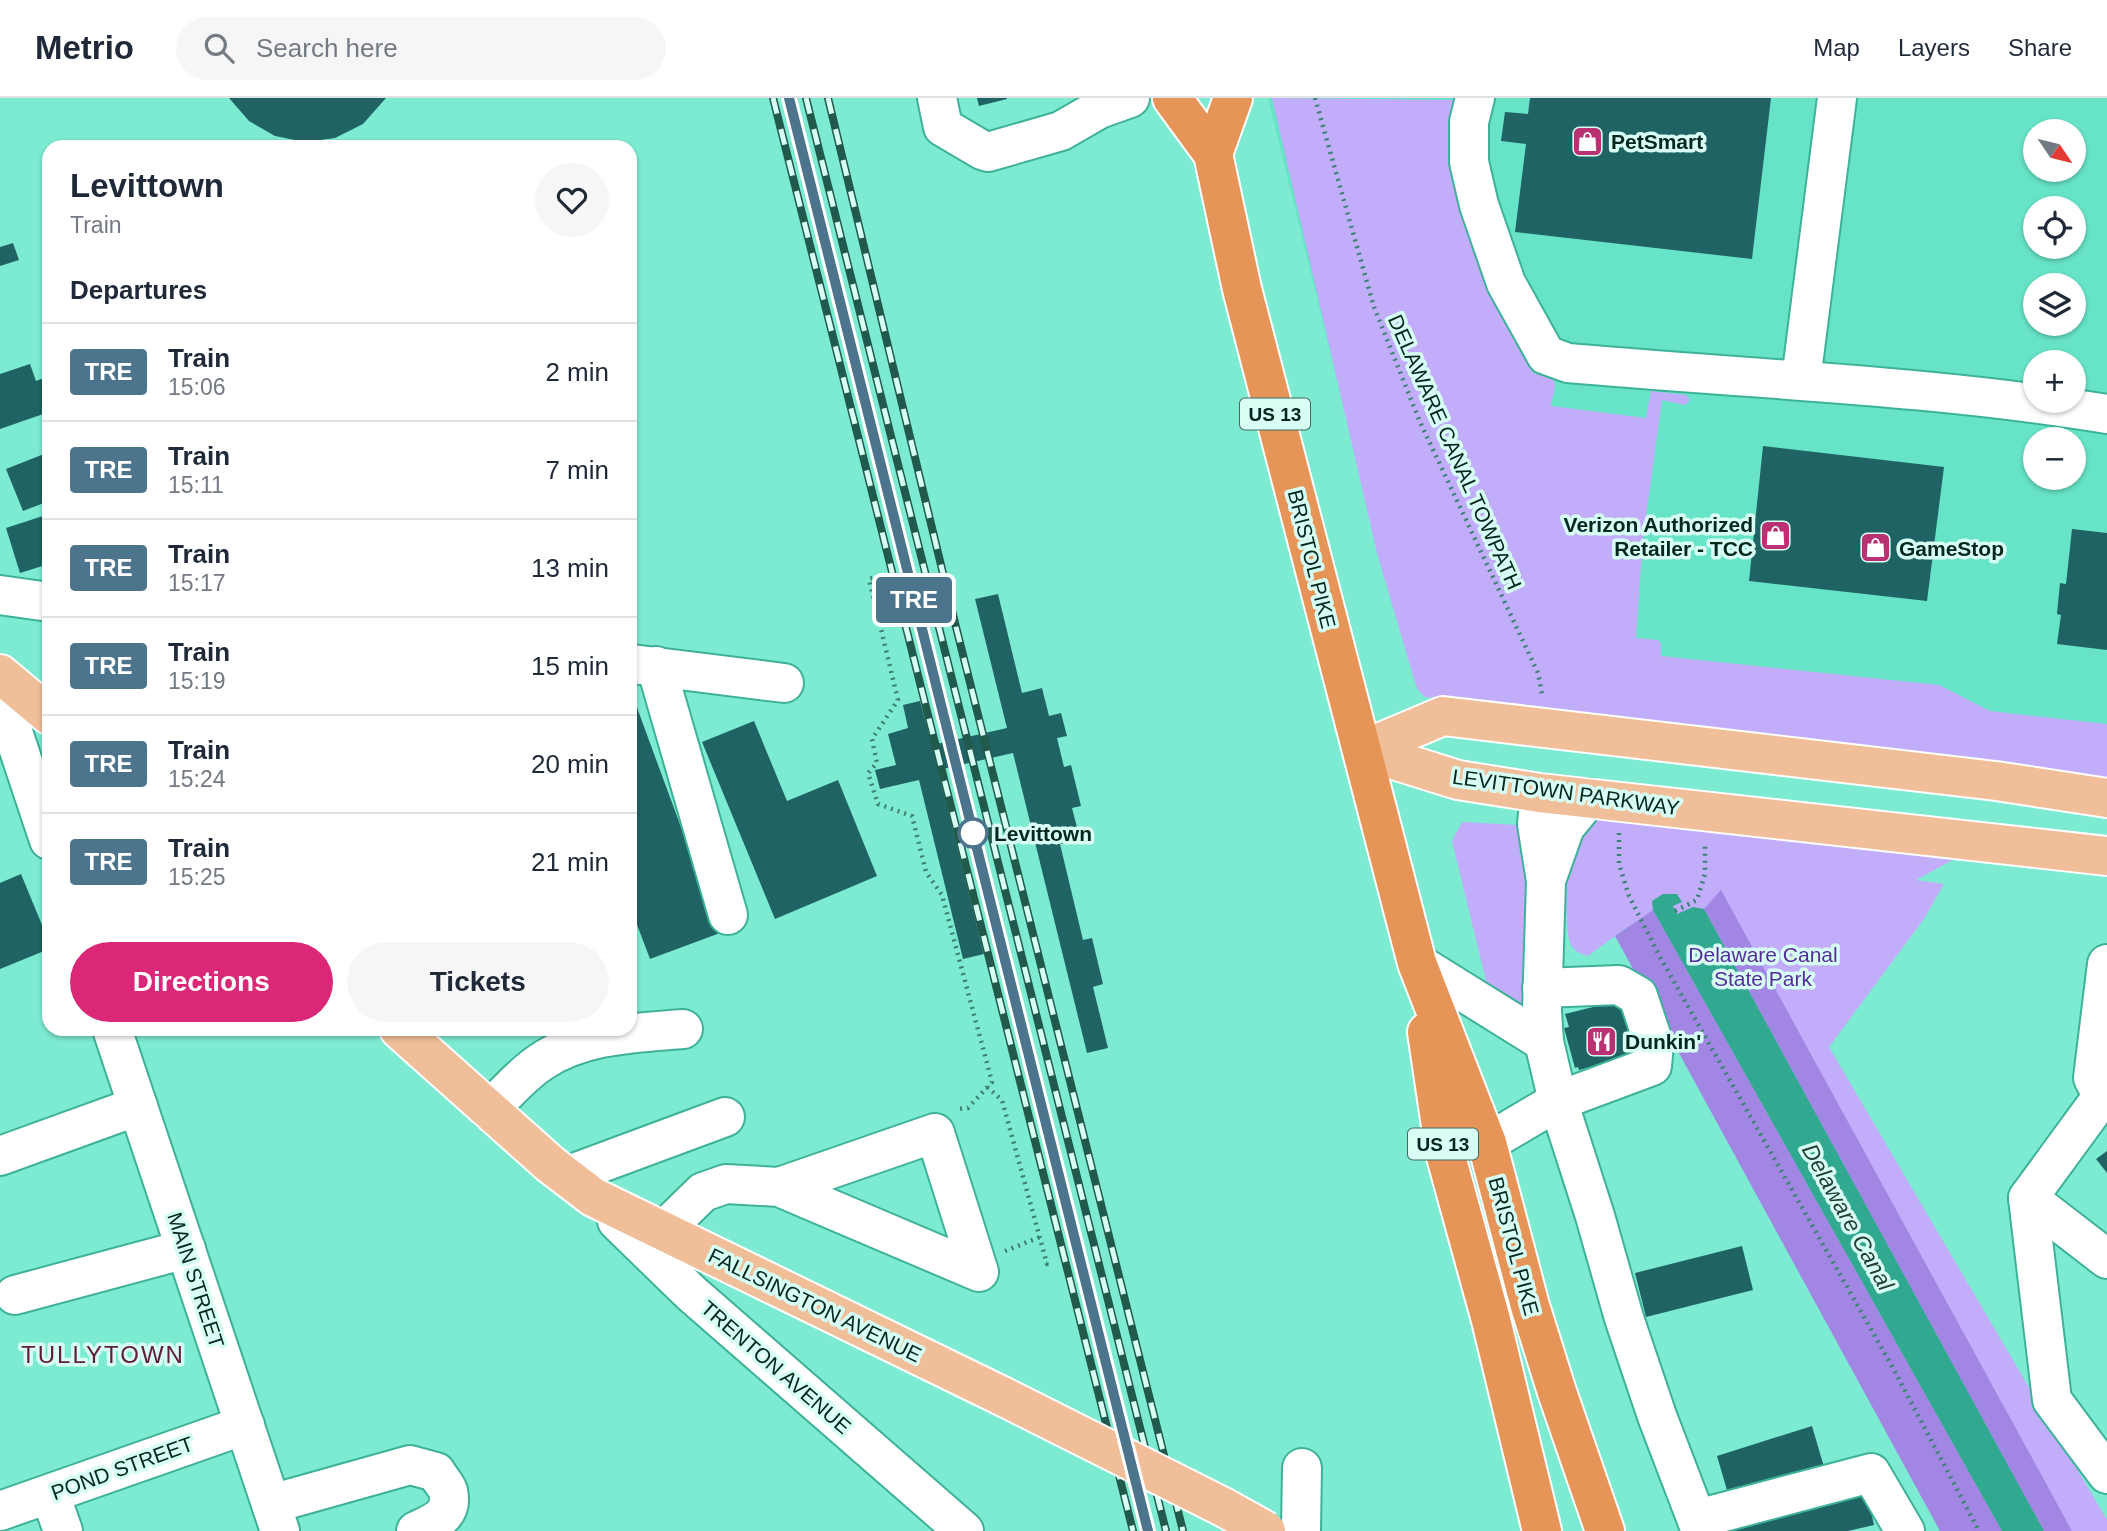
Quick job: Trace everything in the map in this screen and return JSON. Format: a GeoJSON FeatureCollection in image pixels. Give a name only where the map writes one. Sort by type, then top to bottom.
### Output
{"type":"FeatureCollection","features":[{"type":"Feature","properties":{"kind":"highway","name":"BRISTOL PIKE"},"geometry":{"type":"LineString","coordinates":[[1172,98],[1213,154],[1242,289],[1417,963],[1445,1153],[1491,1320],[1542,1531]]}},
{"type":"Feature","properties":{"kind":"highway"},"geometry":{"type":"LineString","coordinates":[[1213,154],[1233,98]]}},
{"type":"Feature","properties":{"kind":"highway","name":"BRISTOL PIKE"},"geometry":{"type":"LineString","coordinates":[[1417,963],[1486,1143],[1530,1306],[1605,1531]]}},
{"type":"Feature","properties":{"kind":"main road"},"geometry":{"type":"LineString","coordinates":[[0,674],[42,709]]}},
{"type":"Feature","properties":{"kind":"main road"},"geometry":{"type":"LineString","coordinates":[[1362,750],[1443,716],[1996,781],[2107,798]]}},
{"type":"Feature","properties":{"kind":"main road","name":"LEVITTOWN PARKWAY"},"geometry":{"type":"LineString","coordinates":[[1362,750],[1458,780],[1540,793],[2107,856]]}},
{"type":"Feature","properties":{"kind":"main road","name":"FALLSINGTON AVENUE"},"geometry":{"type":"LineString","coordinates":[[407,1036],[580,1187],[663,1231],[1002,1396],[1266,1531]]}},
{"type":"Feature","properties":{"kind":"street"},"geometry":{"type":"LineString","coordinates":[[937,98],[943,127],[988,152],[1061,131],[1099,109],[1130,98]]}},
{"type":"Feature","properties":{"kind":"street"},"geometry":{"type":"LineString","coordinates":[[1475,98],[1469,122],[1469,162],[1479,205],[1506,283],[1546,355],[1568,363],[1713,376],[1801,380],[1997,399],[2107,414]]}},
{"type":"Feature","properties":{"kind":"street"},"geometry":{"type":"LineString","coordinates":[[1801,380],[1837,98]]}},
{"type":"Feature","properties":{"kind":"street"},"geometry":{"type":"LineString","coordinates":[[0,595],[42,601]]}},
{"type":"Feature","properties":{"kind":"street"},"geometry":{"type":"LineString","coordinates":[[728,915],[643,665],[785,683]]}},
{"type":"Feature","properties":{"kind":"street"},"geometry":{"type":"LineString","coordinates":[[0,693],[42,819]]}},
{"type":"Feature","properties":{"kind":"street"},"geometry":{"type":"LineString","coordinates":[[1540,793],[1537,824],[1546,881],[1542,988],[1544,1042],[1558,1101],[1624,1318],[1699,1525],[1871,1473],[1905,1531]]}},
{"type":"Feature","properties":{"kind":"street"},"geometry":{"type":"LineString","coordinates":[[1546,881],[1565,827],[1589,798]]}},
{"type":"Feature","properties":{"kind":"street"},"geometry":{"type":"LineString","coordinates":[[1417,963],[1544,1042]]}},
{"type":"Feature","properties":{"kind":"street"},"geometry":{"type":"LineString","coordinates":[[2107,964],[2093,1078],[2102,1095],[2028,1198],[2052,1400],[2107,1474]]}},
{"type":"Feature","properties":{"kind":"street"},"geometry":{"type":"LineString","coordinates":[[1486,1143],[1558,1101],[1653,1066],[1654,1044],[1638,996],[1619,985],[1542,988]]}},
{"type":"Feature","properties":{"kind":"street"},"geometry":{"type":"LineString","coordinates":[[637,1032],[682,1029]]}},
{"type":"Feature","properties":{"kind":"street","name":"MAIN STREET"},"geometry":{"type":"LineString","coordinates":[[114,1036],[275,1518]]}},
{"type":"Feature","properties":{"kind":"street"},"geometry":{"type":"LineString","coordinates":[[489,1110],[540,1062],[562,1049],[614,1036]]}},
{"type":"Feature","properties":{"kind":"street"},"geometry":{"type":"LineString","coordinates":[[0,1156],[138,1106]]}},
{"type":"Feature","properties":{"kind":"street"},"geometry":{"type":"LineString","coordinates":[[580,1187],[725,1117]]}},
{"type":"Feature","properties":{"kind":"street"},"geometry":{"type":"LineString","coordinates":[[663,1231],[703,1192],[726,1184],[779,1187],[979,1272],[935,1133],[779,1187]]}},
{"type":"Feature","properties":{"kind":"street","name":"TRENTON AVENUE"},"geometry":{"type":"LineString","coordinates":[[580,1187],[947,1528]]}},
{"type":"Feature","properties":{"kind":"street"},"geometry":{"type":"LineString","coordinates":[[2028,1198],[2107,1259]]}},
{"type":"Feature","properties":{"kind":"street"},"geometry":{"type":"LineString","coordinates":[[15,1295],[186,1249]]}},
{"type":"Feature","properties":{"kind":"street","name":"POND STREET"},"geometry":{"type":"LineString","coordinates":[[0,1511],[244,1424]]}},
{"type":"Feature","properties":{"kind":"street"},"geometry":{"type":"LineString","coordinates":[[275,1518],[410,1465],[436,1472],[448,1491],[447,1509],[440,1520],[416,1531]]}},
{"type":"Feature","properties":{"kind":"street"},"geometry":{"type":"LineString","coordinates":[[1301,1531],[1302,1468]]}},
{"type":"Feature","properties":{"kind":"street"},"geometry":{"type":"LineString","coordinates":[[50,1494],[63,1531]]}},
{"type":"Feature","properties":{"kind":"path","name":"DELAWARE CANAL TOWPATH"},"geometry":{"type":"LineString","coordinates":[[1315,98],[1374,307],[1420,422],[1538,673],[1542,694]]}},
{"type":"Feature","properties":{"kind":"path"},"geometry":{"type":"LineString","coordinates":[[879,576],[869,579],[898,700],[872,739],[877,764],[868,773],[878,804],[912,817],[926,872],[942,895],[992,1082],[968,1108],[955,1110]]}},
{"type":"Feature","properties":{"kind":"path"},"geometry":{"type":"LineString","coordinates":[[1619,831],[1619,864],[1629,896],[1660,957],[1893,1368],[1979,1531]]}},
{"type":"Feature","properties":{"kind":"path"},"geometry":{"type":"LineString","coordinates":[[1675,911],[1697,900],[1705,874],[1705,842]]}},
{"type":"Feature","properties":{"kind":"path"},"geometry":{"type":"LineString","coordinates":[[987,1087],[1002,1100],[1047,1264],[1051,1262]]}},
{"type":"Feature","properties":{"kind":"path"},"geometry":{"type":"LineString","coordinates":[[1002,1252],[1040,1237]]}},
{"type":"Feature","properties":{"kind":"shaded area"},"geometry":{"type":"Polygon","coordinates":[[[1268,98],[2107,98],[2107,750],[1393,609],[1268,98]]]}},
{"type":"Feature","properties":{"kind":"shaded area"},"geometry":{"type":"Polygon","coordinates":[[[1721,890],[2072,1531],[2044,1531],[1704,909],[1721,890]]]}},
{"type":"Feature","properties":{"kind":"shaded area"},"geometry":{"type":"Polygon","coordinates":[[[1653,910],[2002,1531],[1940,1531],[1615,936],[1653,910]]]}},
{"type":"Feature","properties":{"kind":"green space"},"geometry":{"type":"Polygon","coordinates":[[[1272,98],[1460,100],[1478,258],[1533,373],[1554,379],[1551,406],[1646,418],[1651,391],[1686,395],[1689,398],[1685,405],[1662,400],[1643,539],[1636,638],[1658,640],[1661,644],[1661,656],[1939,685],[1990,711],[2107,724],[2107,780],[1852,745],[1425,697],[1418,690],[1413,676],[1377,553],[1272,98]]]}},
{"type":"Feature","properties":{"kind":"green space","name":"Delaware Canal State Park"},"geometry":{"type":"Polygon","coordinates":[[[1599,813],[1960,856],[1916,880],[1944,884],[1924,919],[1829,1047],[2107,1520],[2107,1531],[1951,1531],[1626,928],[1588,956],[1576,951],[1571,945],[1567,912],[1566,841],[1599,813]]]}},
{"type":"Feature","properties":{"kind":"green space"},"geometry":{"type":"Polygon","coordinates":[[[1462,822],[1518,825],[1527,832],[1523,1013],[1489,993],[1452,841],[1462,822]]]}},
{"type":"Feature","properties":{"kind":"water","name":"Delaware Canal"},"geometry":{"type":"Polygon","coordinates":[[[1663,894],[1677,894],[1682,902],[1673,906],[1677,914],[1693,907],[1704,909],[2044,1531],[2002,1531],[1653,910],[1652,901],[1663,894]]]}},
{"type":"Feature","properties":{"kind":"building"},"geometry":{"type":"Polygon","coordinates":[[[229,98],[386,98],[363,124],[335,138],[295,140],[275,136],[249,121],[229,98]]]}},
{"type":"Feature","properties":{"kind":"building"},"geometry":{"type":"Polygon","coordinates":[[[977,98],[1007,98],[1007,99],[979,106],[977,98]]]}},
{"type":"Feature","properties":{"kind":"building"},"geometry":{"type":"Polygon","coordinates":[[[1530,98],[1771,98],[1752,259],[1515,232],[1526,144],[1501,141],[1505,112],[1528,114],[1530,98]]]}},
{"type":"Feature","properties":{"kind":"building"},"geometry":{"type":"Polygon","coordinates":[[[13,243],[19,260],[0,266],[0,247],[13,243]]]}},
{"type":"Feature","properties":{"kind":"building"},"geometry":{"type":"Polygon","coordinates":[[[30,364],[36,381],[42,379],[42,414],[0,429],[0,374],[30,364]]]}},
{"type":"Feature","properties":{"kind":"building"},"geometry":{"type":"Polygon","coordinates":[[[1763,446],[1944,467],[1927,601],[1749,581],[1763,446]]]}},
{"type":"Feature","properties":{"kind":"building"},"geometry":{"type":"Polygon","coordinates":[[[42,455],[42,504],[23,511],[6,469],[42,455]]]}},
{"type":"Feature","properties":{"kind":"building"},"geometry":{"type":"Polygon","coordinates":[[[42,516],[42,566],[20,573],[6,528],[42,516]]]}},
{"type":"Feature","properties":{"kind":"building"},"geometry":{"type":"Polygon","coordinates":[[[2072,529],[2107,533],[2107,650],[2057,644],[2061,615],[2057,614],[2060,583],[2066,584],[2072,529]]]}},
{"type":"Feature","properties":{"kind":"building"},"geometry":{"type":"Polygon","coordinates":[[[998,594],[1022,693],[1042,688],[1049,716],[1061,713],[1067,736],[1057,738],[1064,767],[1071,765],[1081,806],[1072,808],[1080,839],[1060,844],[1083,940],[1092,938],[1103,984],[1093,987],[1108,1048],[1087,1053],[1013,753],[938,770],[984,954],[963,959],[919,780],[880,789],[875,770],[896,765],[888,734],[908,728],[903,705],[920,701],[932,745],[1007,728],[975,599],[998,594]]]}},
{"type":"Feature","properties":{"kind":"building"},"geometry":{"type":"Polygon","coordinates":[[[637,708],[720,933],[650,959],[637,925],[637,708]]]}},
{"type":"Feature","properties":{"kind":"building"},"geometry":{"type":"Polygon","coordinates":[[[754,721],[787,801],[838,780],[877,876],[775,919],[702,742],[754,721]]]}},
{"type":"Feature","properties":{"kind":"building"},"geometry":{"type":"Polygon","coordinates":[[[21,874],[42,925],[42,952],[0,969],[0,883],[21,874]]]}},
{"type":"Feature","properties":{"kind":"building","name":"Dunkin'"},"geometry":{"type":"Polygon","coordinates":[[[1625,999],[1639,1053],[1579,1070],[1578,1067],[1575,1068],[1564,1028],[1569,1027],[1565,1014],[1625,999]]]}},
{"type":"Feature","properties":{"kind":"building"},"geometry":{"type":"Polygon","coordinates":[[[2107,1151],[2107,1173],[2096,1159],[2107,1151]]]}},
{"type":"Feature","properties":{"kind":"building"},"geometry":{"type":"Polygon","coordinates":[[[1742,1246],[1753,1290],[1646,1317],[1635,1273],[1742,1246]]]}},
{"type":"Feature","properties":{"kind":"building"},"geometry":{"type":"Polygon","coordinates":[[[1812,1426],[1824,1467],[1729,1497],[1717,1456],[1812,1426]]]}},
{"type":"Feature","properties":{"kind":"building"},"geometry":{"type":"Polygon","coordinates":[[[1865,1485],[1874,1525],[1848,1531],[1725,1531],[1865,1485]]]}},
{"type":"Feature","properties":{"kind":"railway"},"geometry":{"type":"LineString","coordinates":[[773,98],[1133,1531]]}},
{"type":"Feature","properties":{"kind":"railway"},"geometry":{"type":"LineString","coordinates":[[789,98],[1148,1531]]}},
{"type":"Feature","properties":{"kind":"railway"},"geometry":{"type":"LineString","coordinates":[[806,98],[1166,1531]]}},
{"type":"Feature","properties":{"kind":"railway"},"geometry":{"type":"LineString","coordinates":[[828,98],[955,623],[1183,1531]]}},
{"type":"Feature","properties":{"kind":"train","name":"TRE"},"geometry":{"type":"LineString","coordinates":[[789,98],[1148,1531]]}},
{"type":"Feature","properties":{"kind":"place","name":"PetSmart"},"geometry":{"type":"Point","coordinates":[1588,141]}},
{"type":"Feature","properties":{"kind":"place","name":"Verizon Authorized Retailer - TCC"},"geometry":{"type":"Point","coordinates":[1776,536]}},
{"type":"Feature","properties":{"kind":"place","name":"GameStop"},"geometry":{"type":"Point","coordinates":[1876,548]}},
{"type":"Feature","properties":{"kind":"place","name":"Levittown"},"geometry":{"type":"Point","coordinates":[973,833]}},
{"type":"Feature","properties":{"kind":"place","name":"Dunkin'"},"geometry":{"type":"Point","coordinates":[1602,1041]}},
{"type":"Feature","properties":{"kind":"district","name":"TULLYTOWN"},"geometry":{"type":"Point","coordinates":[103,1354]}}]}
